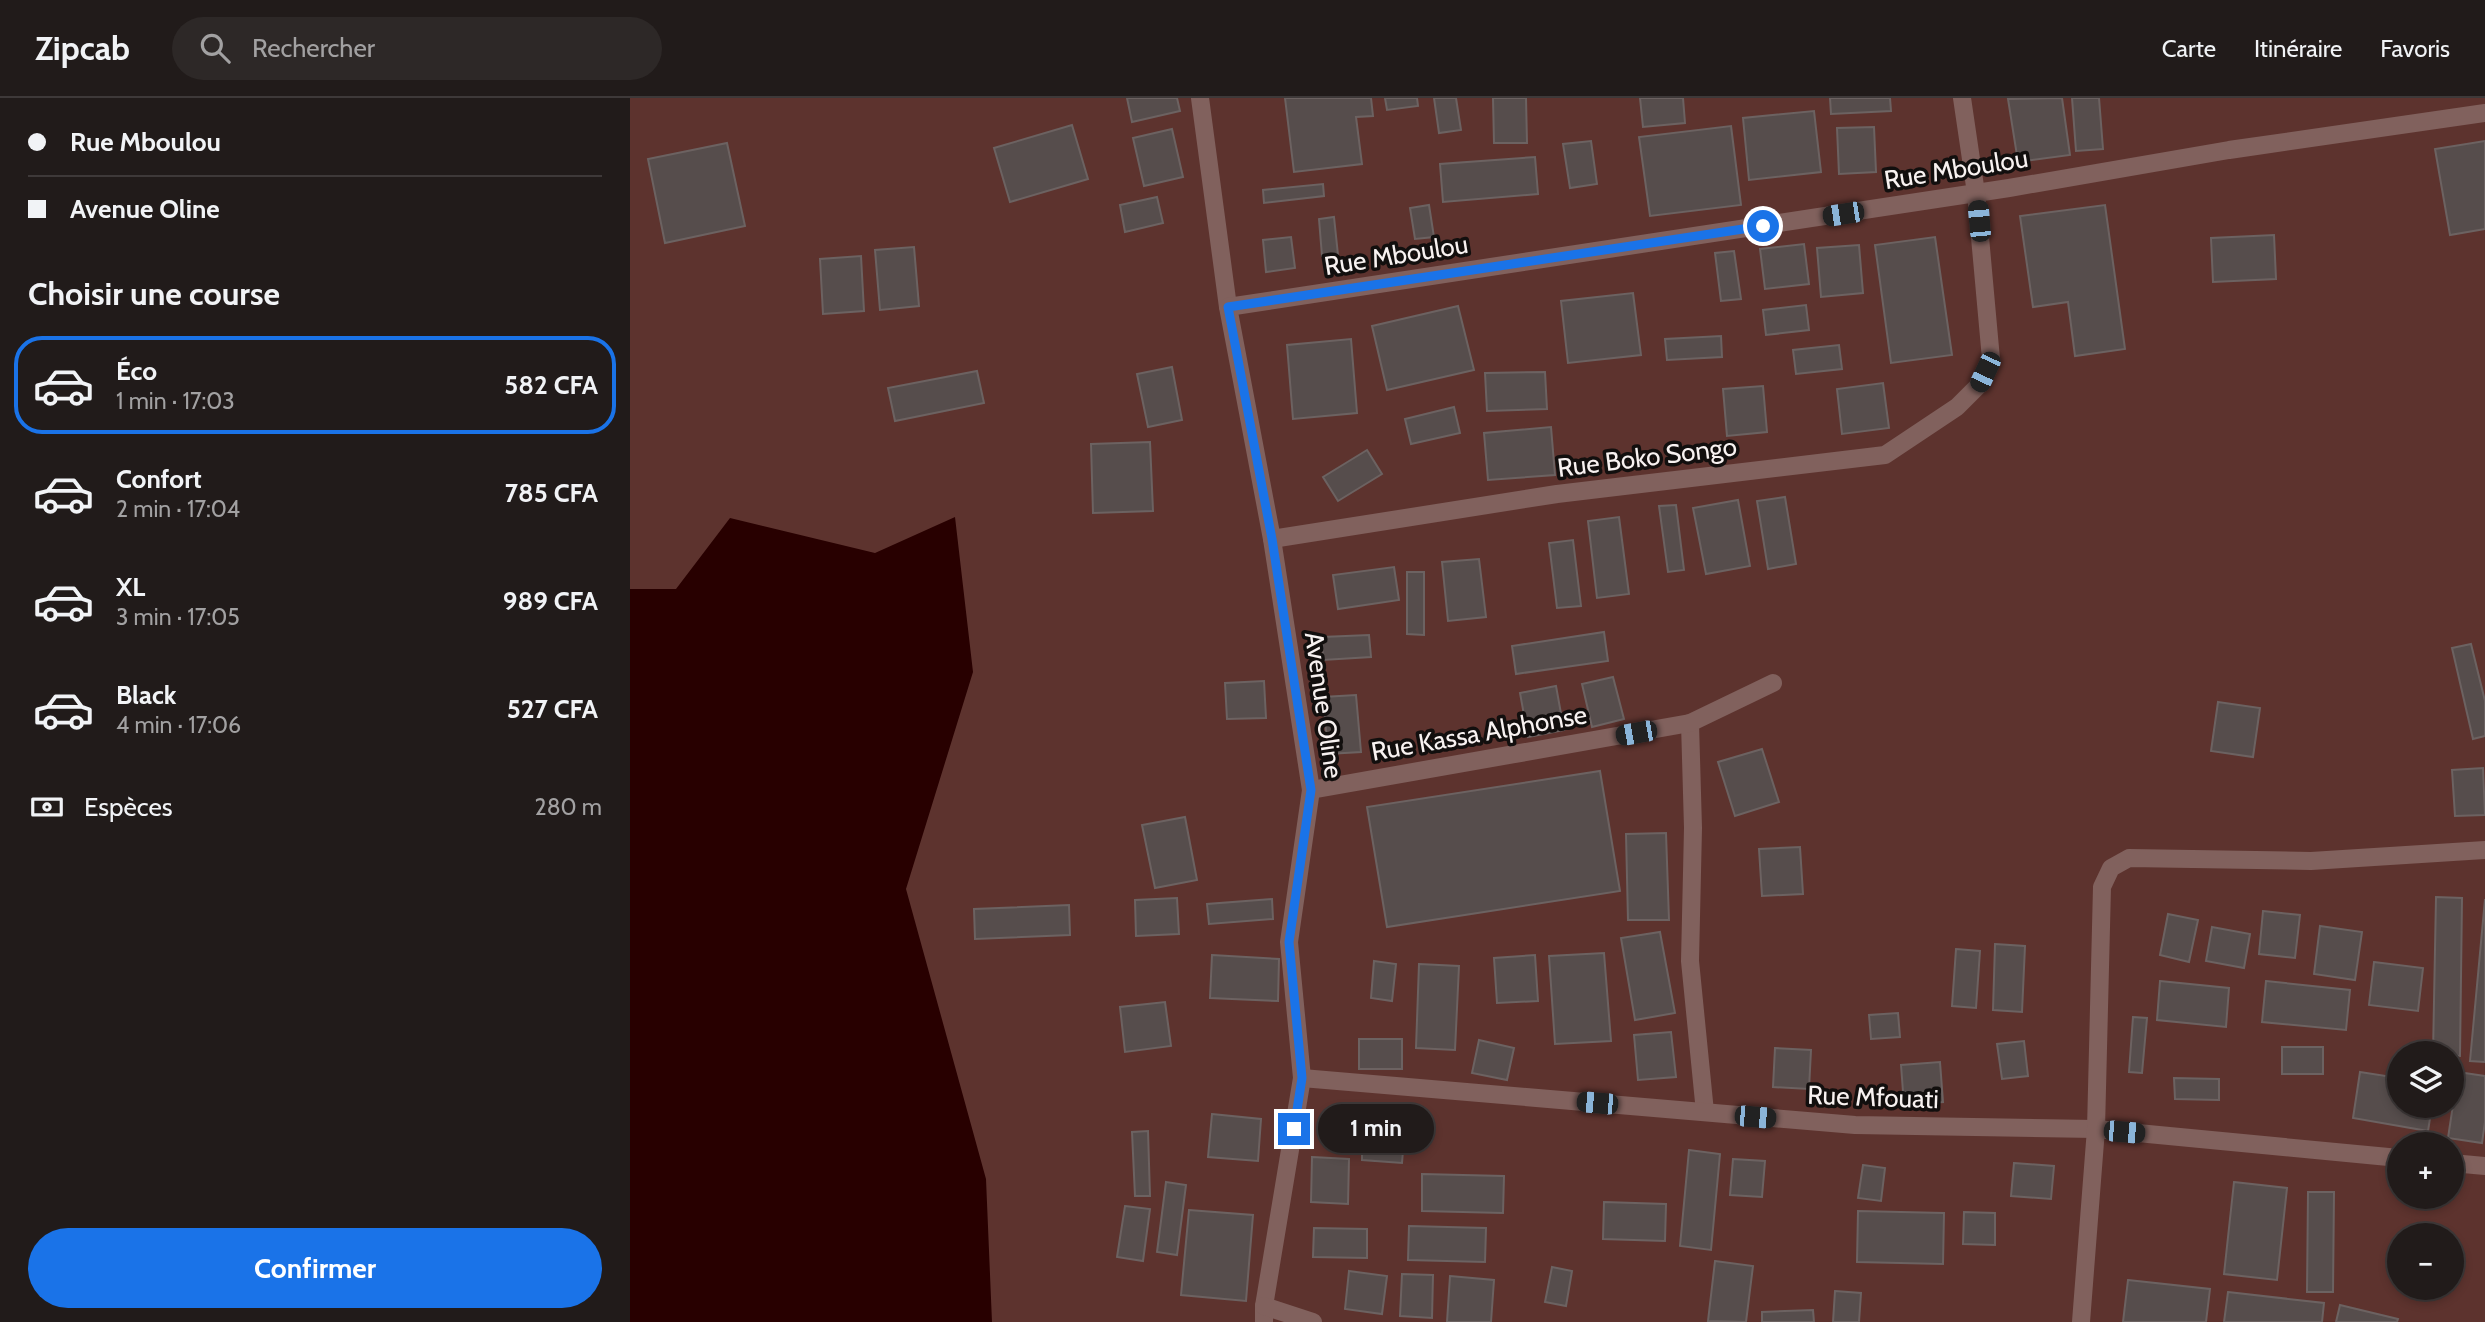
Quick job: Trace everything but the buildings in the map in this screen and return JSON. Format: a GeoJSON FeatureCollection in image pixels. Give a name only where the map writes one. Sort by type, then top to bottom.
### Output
{"type":"FeatureCollection","features":[{"type":"Feature","properties":{"kind":"street","name":"Avenue Oline"},"geometry":{"type":"LineString","coordinates":[[1200,98],[1228,307],[1272,539],[1311,790],[1289,942],[1302,1078],[1264,1314]]}},
{"type":"Feature","properties":{"kind":"street"},"geometry":{"type":"LineString","coordinates":[[1962,98],[1976,193]]}},
{"type":"Feature","properties":{"kind":"street","name":"Rue Mboulou"},"geometry":{"type":"LineString","coordinates":[[1228,307],[1976,193],[2229,150],[2485,113]]}},
{"type":"Feature","properties":{"kind":"street","name":"Rue Boko Songo"},"geometry":{"type":"LineString","coordinates":[[1272,539],[1557,494],[1885,455],[1956,407],[1978,386],[1991,359],[1976,193]]}},
{"type":"Feature","properties":{"kind":"street","name":"Rue Kassa Alphonse"},"geometry":{"type":"LineString","coordinates":[[1311,790],[1690,723],[1773,682]]}},
{"type":"Feature","properties":{"kind":"street"},"geometry":{"type":"LineString","coordinates":[[1690,723],[1693,828],[1690,961],[1705,1112]]}},
{"type":"Feature","properties":{"kind":"street"},"geometry":{"type":"LineString","coordinates":[[2081,1322],[2096,1129],[2102,887],[2111,868],[2129,858],[2311,861],[2485,850]]}},
{"type":"Feature","properties":{"kind":"street","name":"Rue Mfouati"},"geometry":{"type":"LineString","coordinates":[[1302,1078],[1855,1125],[2096,1129],[2387,1157]]}},
{"type":"Feature","properties":{"kind":"street"},"geometry":{"type":"LineString","coordinates":[[2464,1164],[2485,1166]]}},
{"type":"Feature","properties":{"kind":"street"},"geometry":{"type":"LineString","coordinates":[[1264,1314],[1312,1322]]}},
{"type":"Feature","properties":{"kind":"shaded area"},"geometry":{"type":"Polygon","coordinates":[[[630,98],[2485,98],[2485,1322],[630,1322],[630,98]]]}},
{"type":"Feature","properties":{"kind":"shaded area"},"geometry":{"type":"Polygon","coordinates":[[[955,517],[973,672],[906,889],[986,1179],[992,1322],[630,1322],[630,589],[676,589],[730,518],[875,553],[955,517]]]}},
{"type":"Feature","properties":{"kind":"route"},"geometry":{"type":"LineString","coordinates":[[1294,1129],[1302,1078],[1289,942],[1311,790],[1272,539],[1228,307],[1763,226]]}}]}
